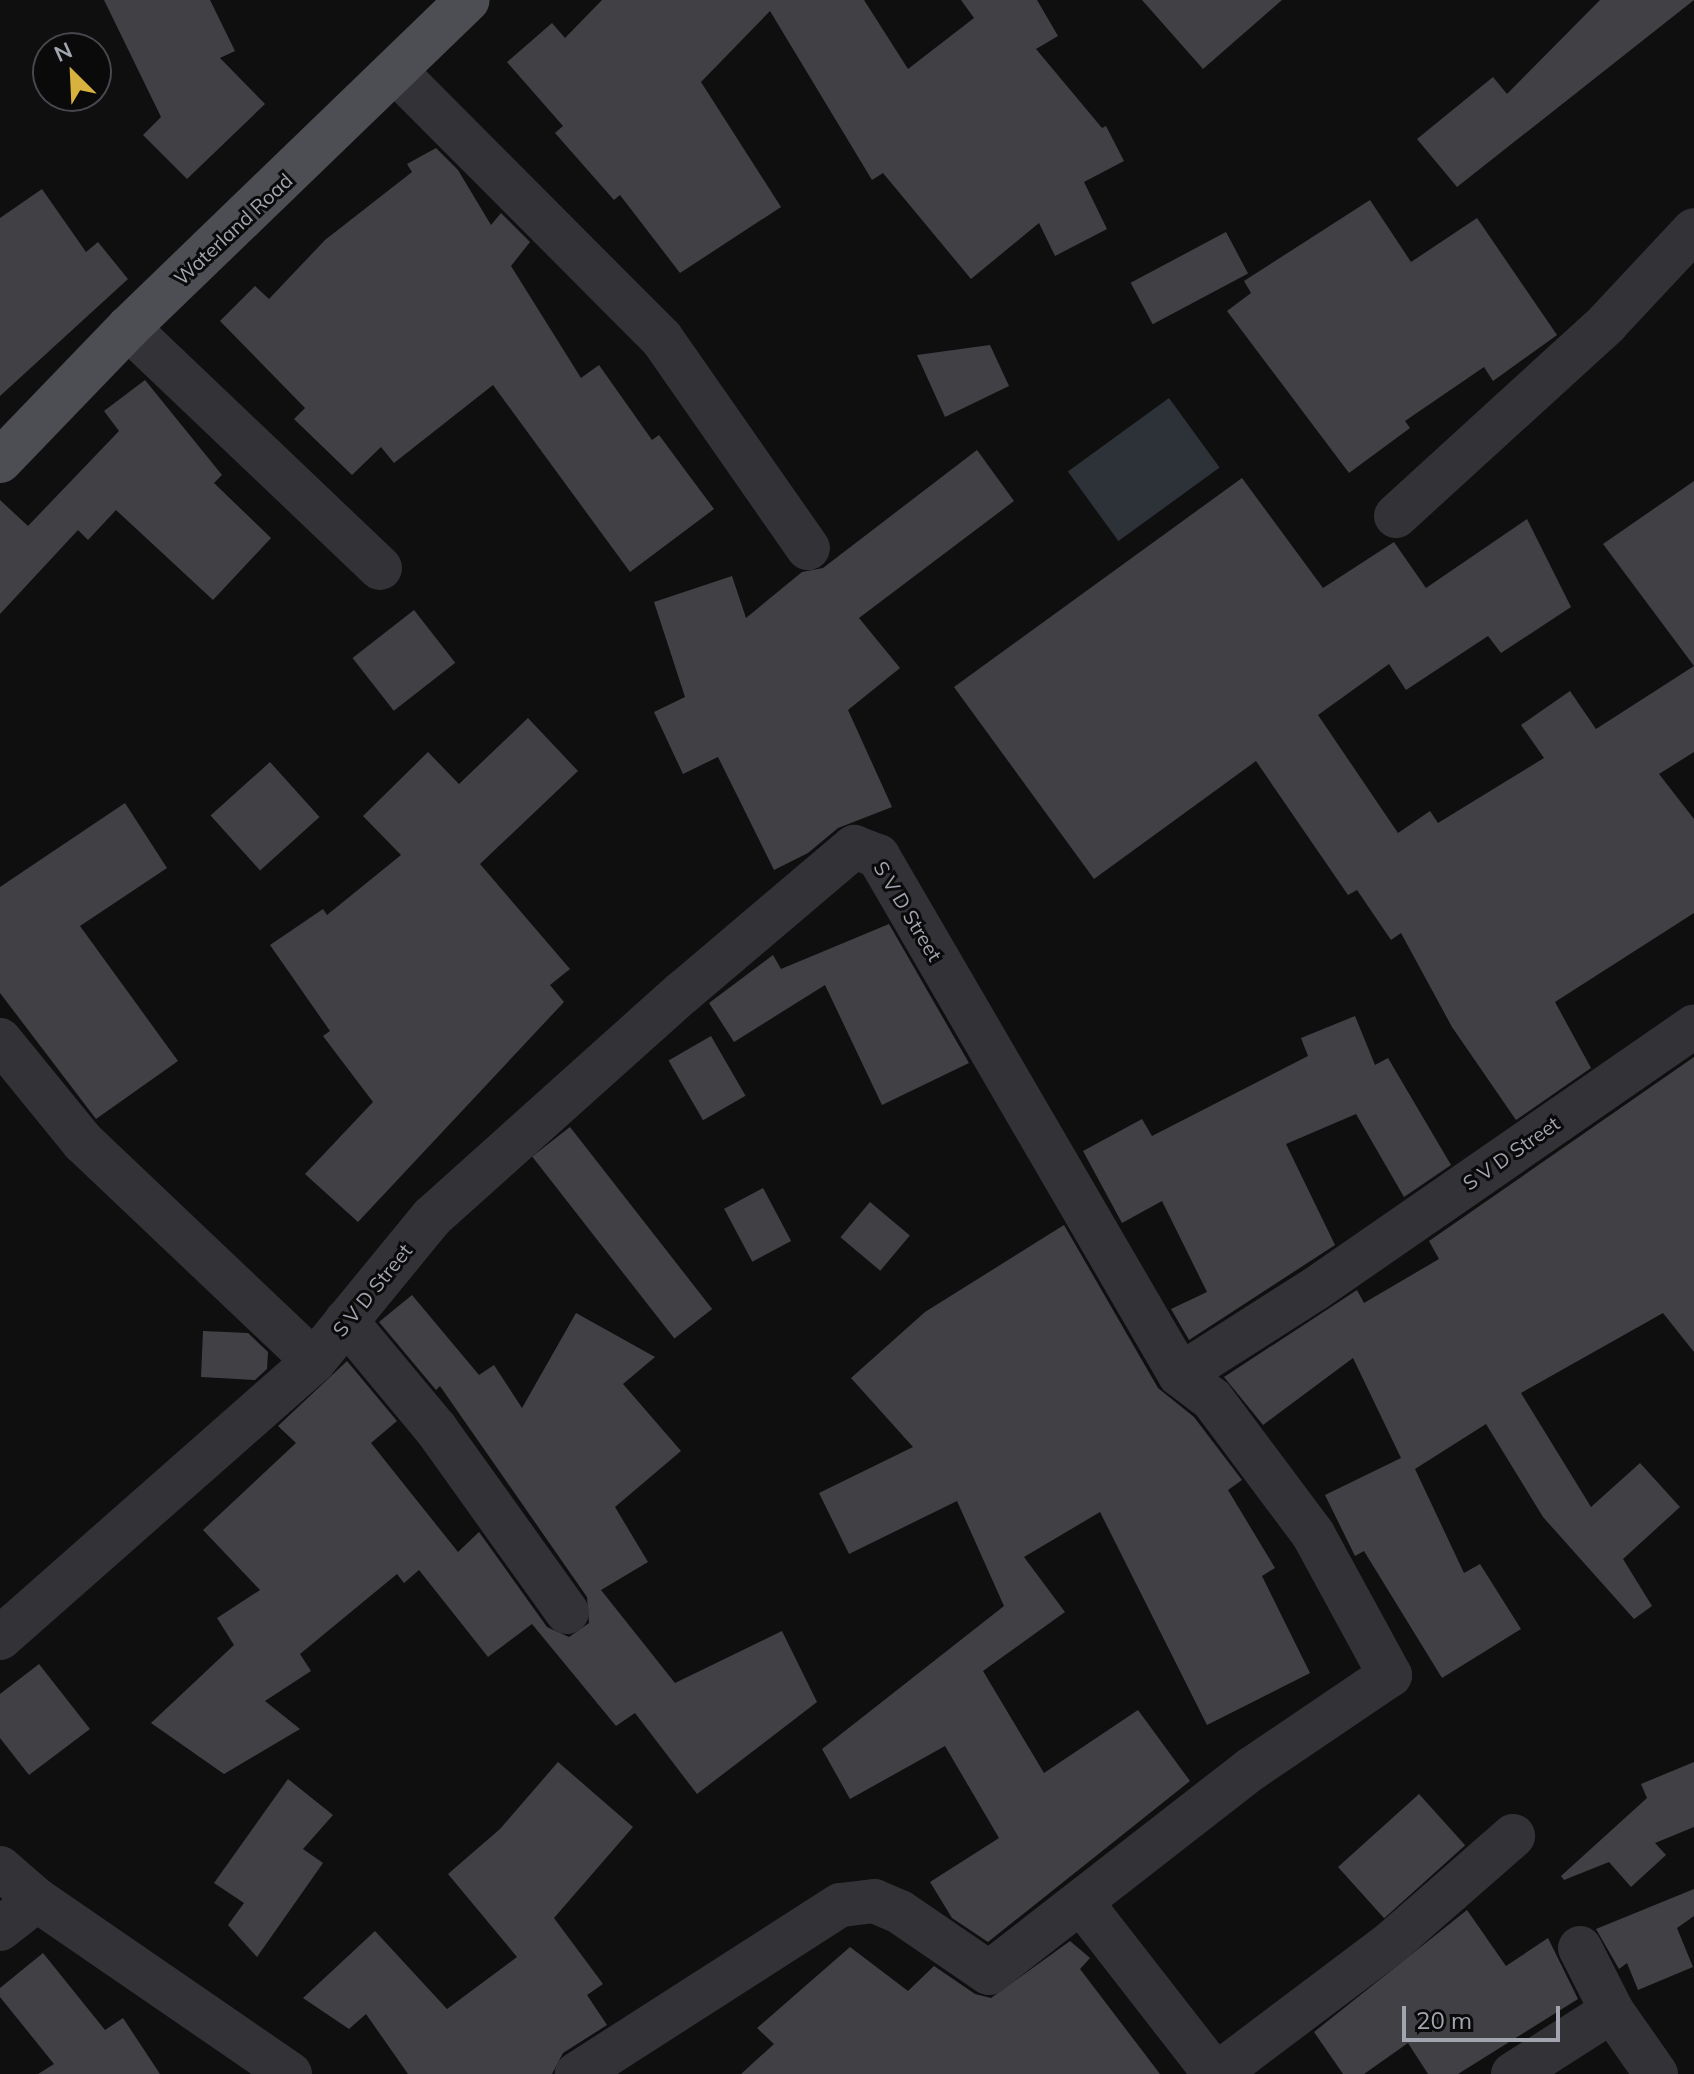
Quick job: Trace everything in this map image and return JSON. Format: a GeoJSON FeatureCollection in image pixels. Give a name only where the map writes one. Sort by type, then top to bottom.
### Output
{"type":"FeatureCollection","features":[{"type":"Feature","properties":{"kind":"main road","name":"Waterland Road"},"geometry":{"type":"LineString","coordinates":[[0,461],[128,328],[397,73],[468,0]]}},
{"type":"Feature","properties":{"kind":"street"},"geometry":{"type":"LineString","coordinates":[[397,73],[662,339],[808,548]]}},
{"type":"Feature","properties":{"kind":"street"},"geometry":{"type":"LineString","coordinates":[[1396,516],[1607,323],[1694,230]]}},
{"type":"Feature","properties":{"kind":"street"},"geometry":{"type":"LineString","coordinates":[[128,328],[380,568]]}},
{"type":"Feature","properties":{"kind":"street","name":"S V D Street"},"geometry":{"type":"LineString","coordinates":[[0,1638],[314,1361],[432,1217],[854,847],[878,856],[1180,1375],[1315,1289],[1694,1027]]}},
{"type":"Feature","properties":{"kind":"street"},"geometry":{"type":"LineString","coordinates":[[0,1040],[83,1142],[314,1361]]}},
{"type":"Feature","properties":{"kind":"street"},"geometry":{"type":"LineString","coordinates":[[346,1321],[436,1429],[567,1612]]}},
{"type":"Feature","properties":{"kind":"street"},"geometry":{"type":"LineString","coordinates":[[577,2074],[840,1905],[874,1901],[900,1912],[989,1973],[1251,1769],[1390,1675],[1313,1534],[1212,1399],[1180,1375]]}},
{"type":"Feature","properties":{"kind":"street"},"geometry":{"type":"LineString","coordinates":[[1081,1902],[1216,2074],[1392,1942],[1513,1836]]}},
{"type":"Feature","properties":{"kind":"street"},"geometry":{"type":"LineString","coordinates":[[0,1868],[37,1900],[290,2074]]}},
{"type":"Feature","properties":{"kind":"street"},"geometry":{"type":"LineString","coordinates":[[0,1929],[37,1900]]}},
{"type":"Feature","properties":{"kind":"street"},"geometry":{"type":"LineString","coordinates":[[1580,1948],[1612,2011],[1656,2074]]}},
{"type":"Feature","properties":{"kind":"street"},"geometry":{"type":"LineString","coordinates":[[1513,2074],[1612,2011]]}},
{"type":"Feature","properties":{"kind":"shaded area"},"geometry":{"type":"Polygon","coordinates":[[[1169,398],[1220,468],[1118,541],[1068,471],[1169,398]]]}},
{"type":"Feature","properties":{"kind":"building"},"geometry":{"type":"Polygon","coordinates":[[[104,0],[210,0],[235,51],[220,58],[265,104],[187,179],[143,135],[161,117],[104,0]]]}},
{"type":"Feature","properties":{"kind":"building"},"geometry":{"type":"Polygon","coordinates":[[[602,0],[864,0],[908,69],[974,18],[961,0],[1037,0],[1058,36],[1036,49],[1102,128],[1106,126],[1124,161],[1084,182],[1107,229],[1055,256],[1039,223],[971,279],[883,173],[872,180],[770,11],[701,82],[781,207],[680,273],[620,195],[614,200],[555,133],[563,126],[507,62],[552,23],[565,38],[602,0]]]}},
{"type":"Feature","properties":{"kind":"building"},"geometry":{"type":"Polygon","coordinates":[[[1142,0],[1282,0],[1203,69],[1142,0]]]}},
{"type":"Feature","properties":{"kind":"building"},"geometry":{"type":"Polygon","coordinates":[[[1600,0],[1694,0],[1457,187],[1417,139],[1493,77],[1507,94],[1600,0]]]}},
{"type":"Feature","properties":{"kind":"building"},"geometry":{"type":"Polygon","coordinates":[[[436,148],[458,170],[491,225],[501,213],[530,242],[511,266],[581,378],[599,365],[652,440],[659,435],[714,509],[630,572],[493,385],[394,463],[381,447],[352,475],[294,419],[305,408],[220,321],[255,286],[269,299],[325,240],[412,172],[407,164],[436,148]]]}},
{"type":"Feature","properties":{"kind":"building"},"geometry":{"type":"Polygon","coordinates":[[[42,189],[86,252],[98,242],[128,279],[0,396],[0,218],[42,189]]]}},
{"type":"Feature","properties":{"kind":"building"},"geometry":{"type":"Polygon","coordinates":[[[1370,200],[1411,262],[1477,218],[1557,335],[1493,381],[1484,367],[1405,421],[1410,428],[1349,473],[1227,311],[1251,293],[1244,281],[1370,200]]]}},
{"type":"Feature","properties":{"kind":"building"},"geometry":{"type":"Polygon","coordinates":[[[1226,232],[1248,273],[1153,324],[1131,283],[1226,232]]]}},
{"type":"Feature","properties":{"kind":"building"},"geometry":{"type":"Polygon","coordinates":[[[990,345],[1009,386],[945,417],[917,355],[990,345]]]}},
{"type":"Feature","properties":{"kind":"building"},"geometry":{"type":"Polygon","coordinates":[[[145,380],[222,475],[214,483],[271,538],[213,600],[116,510],[88,540],[78,530],[0,614],[0,500],[28,526],[119,431],[104,411],[145,380]]]}},
{"type":"Feature","properties":{"kind":"building"},"geometry":{"type":"Polygon","coordinates":[[[977,450],[1014,501],[859,618],[900,668],[848,710],[892,807],[838,828],[808,853],[774,870],[718,757],[683,774],[654,712],[685,697],[654,602],[732,576],[746,618],[802,572],[823,568],[977,450]]]}},
{"type":"Feature","properties":{"kind":"building"},"geometry":{"type":"Polygon","coordinates":[[[1242,478],[1323,588],[1394,542],[1426,588],[1527,519],[1571,607],[1501,653],[1488,636],[1406,690],[1389,664],[1318,715],[1398,833],[1430,811],[1438,823],[1544,758],[1521,725],[1570,691],[1596,729],[1694,666],[1694,752],[1659,774],[1694,819],[1694,913],[1555,1002],[1591,1068],[1516,1120],[1452,1027],[1401,933],[1391,940],[1357,890],[1348,895],[1256,761],[1094,879],[954,687],[1242,478]]]}},
{"type":"Feature","properties":{"kind":"building"},"geometry":{"type":"Polygon","coordinates":[[[1694,481],[1694,666],[1603,544],[1694,481]]]}},
{"type":"Feature","properties":{"kind":"building"},"geometry":{"type":"Polygon","coordinates":[[[414,610],[455,663],[394,711],[353,658],[414,610]]]}},
{"type":"Feature","properties":{"kind":"building"},"geometry":{"type":"Polygon","coordinates":[[[528,718],[578,771],[480,864],[570,969],[550,985],[564,1002],[358,1222],[305,1174],[373,1102],[323,1036],[330,1031],[270,945],[323,909],[327,915],[401,855],[363,816],[428,752],[459,784],[528,718]]]}},
{"type":"Feature","properties":{"kind":"building"},"geometry":{"type":"Polygon","coordinates":[[[270,762],[320,817],[260,871],[211,816],[270,762]]]}},
{"type":"Feature","properties":{"kind":"building"},"geometry":{"type":"Polygon","coordinates":[[[125,803],[167,868],[80,926],[178,1061],[96,1119],[0,993],[0,887],[125,803]]]}},
{"type":"Feature","properties":{"kind":"building"},"geometry":{"type":"Polygon","coordinates":[[[889,924],[969,1063],[882,1105],[825,985],[734,1042],[709,1003],[773,955],[781,969],[889,924]]]}},
{"type":"Feature","properties":{"kind":"building"},"geometry":{"type":"Polygon","coordinates":[[[1355,1016],[1375,1065],[1388,1058],[1451,1165],[1404,1197],[1356,1114],[1286,1144],[1335,1245],[1189,1340],[1171,1309],[1207,1292],[1162,1201],[1122,1223],[1083,1151],[1142,1119],[1152,1136],[1308,1056],[1301,1038],[1355,1016]]]}},
{"type":"Feature","properties":{"kind":"building"},"geometry":{"type":"Polygon","coordinates":[[[711,1036],[746,1096],[703,1120],[669,1060],[711,1036]]]}},
{"type":"Feature","properties":{"kind":"building"},"geometry":{"type":"Polygon","coordinates":[[[1694,1057],[1694,1352],[1663,1313],[1521,1393],[1591,1507],[1640,1463],[1680,1507],[1623,1559],[1652,1606],[1634,1619],[1543,1517],[1486,1424],[1415,1469],[1464,1573],[1480,1564],[1521,1629],[1442,1678],[1364,1551],[1355,1556],[1325,1495],[1401,1458],[1353,1358],[1263,1425],[1224,1377],[1357,1290],[1364,1303],[1439,1259],[1429,1241],[1694,1057]]]}},
{"type":"Feature","properties":{"kind":"building"},"geometry":{"type":"Polygon","coordinates":[[[570,1127],[712,1309],[674,1339],[532,1157],[570,1127]]]}},
{"type":"Feature","properties":{"kind":"building"},"geometry":{"type":"Polygon","coordinates":[[[763,1188],[791,1241],[752,1262],[724,1209],[763,1188]]]}},
{"type":"Feature","properties":{"kind":"building"},"geometry":{"type":"Polygon","coordinates":[[[870,1202],[910,1235],[880,1271],[840,1237],[870,1202]]]}},
{"type":"Feature","properties":{"kind":"building"},"geometry":{"type":"Polygon","coordinates":[[[1064,1225],[1158,1388],[1194,1417],[1242,1480],[1228,1490],[1275,1568],[1262,1576],[1310,1673],[1207,1725],[1100,1512],[1024,1557],[1065,1612],[983,1671],[1044,1773],[1138,1710],[1190,1781],[988,1942],[952,1918],[930,1882],[999,1838],[945,1746],[850,1799],[822,1749],[1004,1606],[957,1501],[849,1554],[819,1493],[913,1447],[851,1378],[925,1312],[1064,1225]]]}},
{"type":"Feature","properties":{"kind":"building"},"geometry":{"type":"Polygon","coordinates":[[[412,1295],[479,1375],[494,1365],[522,1408],[576,1313],[655,1357],[623,1384],[681,1451],[615,1507],[648,1562],[601,1590],[675,1683],[782,1631],[817,1702],[697,1794],[635,1713],[616,1726],[532,1624],[488,1657],[419,1570],[404,1583],[397,1574],[300,1654],[311,1671],[265,1701],[300,1729],[224,1774],[151,1723],[234,1645],[217,1618],[260,1590],[203,1530],[296,1443],[278,1426],[347,1361],[397,1421],[371,1443],[458,1552],[479,1532],[547,1627],[569,1637],[589,1623],[587,1597],[440,1386],[436,1390],[379,1322],[412,1295]]]}},
{"type":"Feature","properties":{"kind":"building"},"geometry":{"type":"Polygon","coordinates":[[[203,1331],[248,1333],[268,1352],[267,1369],[255,1380],[201,1377],[203,1331]]]}},
{"type":"Feature","properties":{"kind":"building"},"geometry":{"type":"Polygon","coordinates":[[[39,1664],[90,1729],[29,1775],[0,1738],[0,1694],[39,1664]]]}},
{"type":"Feature","properties":{"kind":"building"},"geometry":{"type":"Polygon","coordinates":[[[558,1762],[633,1827],[554,1918],[603,1984],[587,1995],[607,2025],[563,2053],[552,2074],[408,2074],[366,2014],[349,2029],[303,1998],[375,1931],[447,2009],[517,1957],[448,1874],[500,1829],[558,1762]]]}},
{"type":"Feature","properties":{"kind":"building"},"geometry":{"type":"Polygon","coordinates":[[[1694,1762],[1694,1827],[1655,1843],[1666,1855],[1631,1887],[1609,1862],[1564,1880],[1561,1876],[1647,1798],[1641,1784],[1694,1762]]]}},
{"type":"Feature","properties":{"kind":"building"},"geometry":{"type":"Polygon","coordinates":[[[288,1779],[333,1815],[303,1849],[323,1863],[257,1957],[228,1925],[244,1903],[214,1883],[288,1779]]]}},
{"type":"Feature","properties":{"kind":"building"},"geometry":{"type":"Polygon","coordinates":[[[1419,1794],[1465,1845],[1384,1918],[1338,1867],[1419,1794]]]}},
{"type":"Feature","properties":{"kind":"building"},"geometry":{"type":"Polygon","coordinates":[[[1694,1889],[1694,1916],[1677,1928],[1693,1967],[1638,1990],[1627,1963],[1619,1969],[1596,1929],[1694,1889]]]}},
{"type":"Feature","properties":{"kind":"building"},"geometry":{"type":"Polygon","coordinates":[[[1467,1910],[1506,1966],[1548,1938],[1578,1999],[1458,2074],[1428,2074],[1408,2043],[1364,2074],[1343,2074],[1314,2032],[1467,1910]]]}},
{"type":"Feature","properties":{"kind":"building"},"geometry":{"type":"Polygon","coordinates":[[[1070,1941],[1090,1958],[1080,1969],[1160,2074],[741,2074],[774,2044],[757,2028],[850,1947],[908,1991],[934,1966],[975,1994],[991,1998],[1070,1941]]]}},
{"type":"Feature","properties":{"kind":"building"},"geometry":{"type":"Polygon","coordinates":[[[43,1953],[105,2030],[123,2018],[160,2074],[38,2074],[54,2064],[0,1997],[0,1988],[43,1953]]]}}]}
